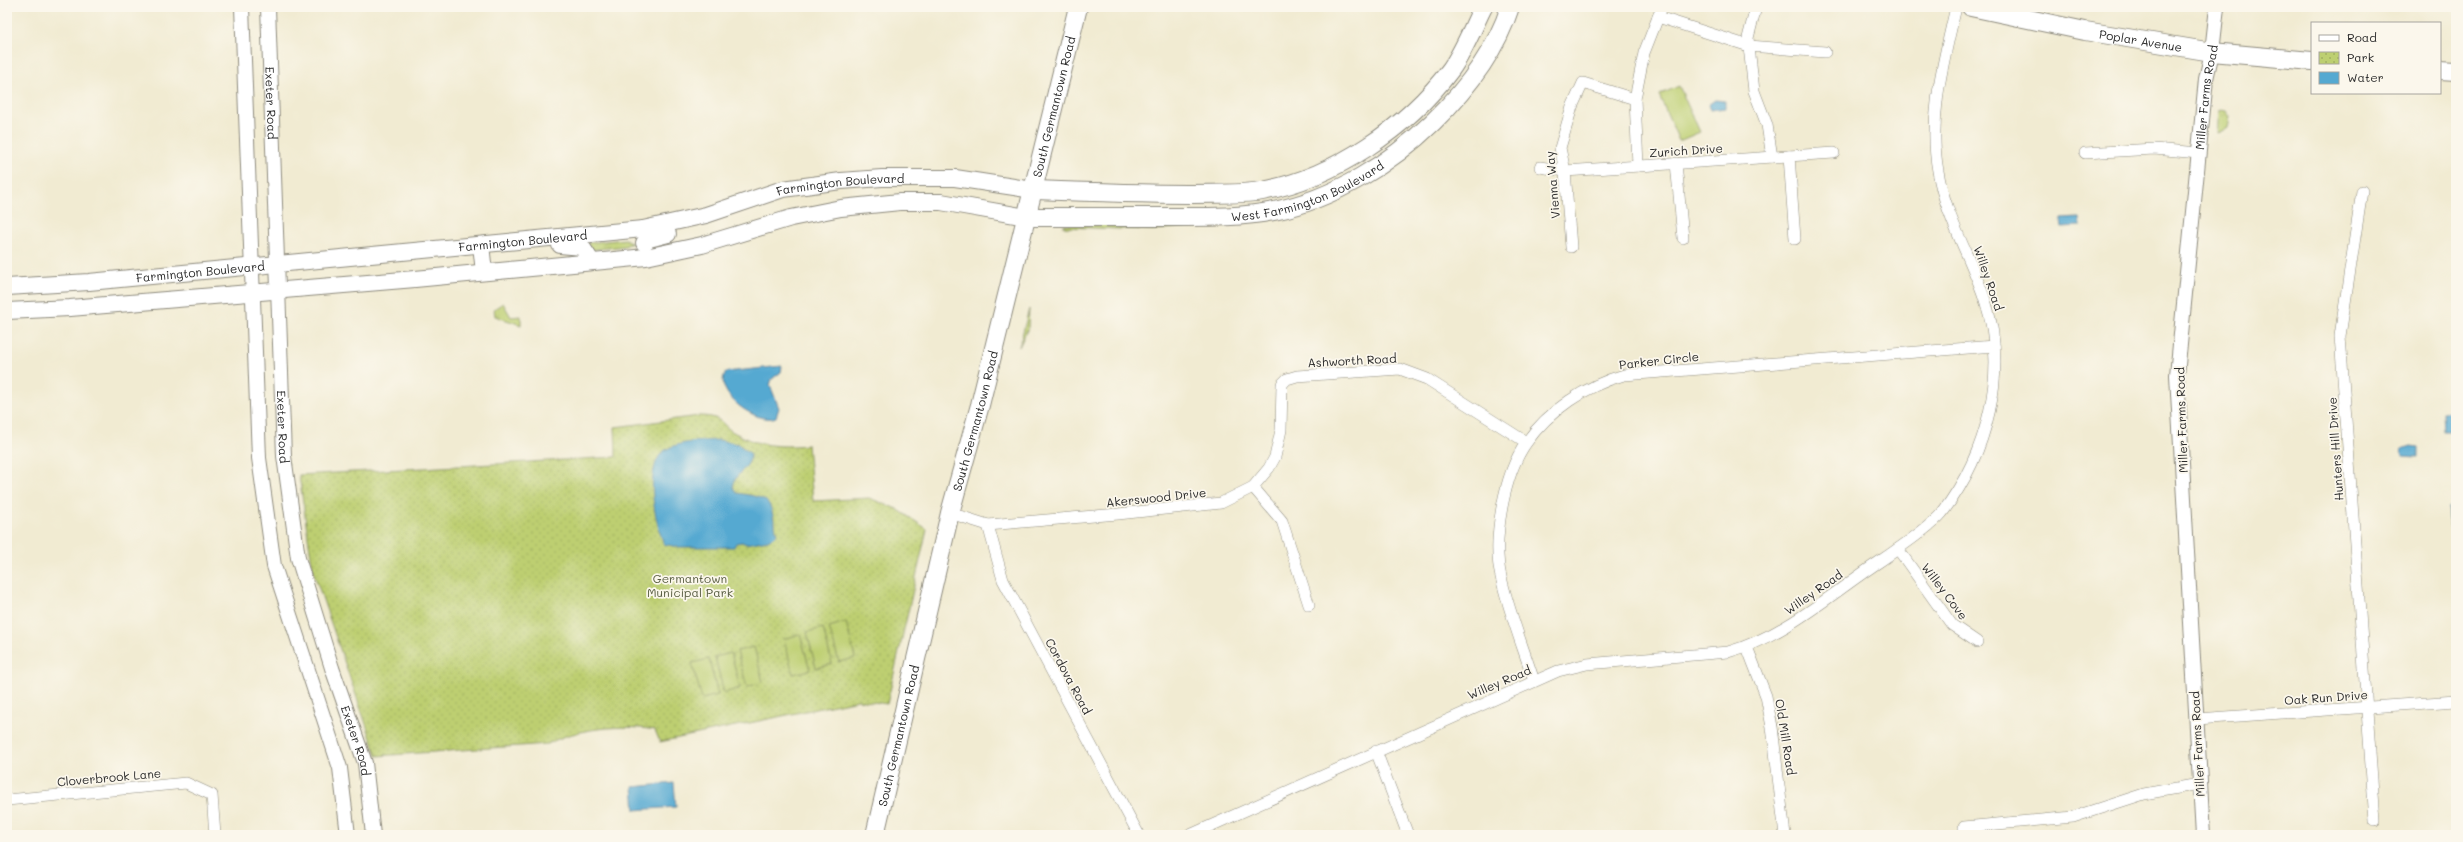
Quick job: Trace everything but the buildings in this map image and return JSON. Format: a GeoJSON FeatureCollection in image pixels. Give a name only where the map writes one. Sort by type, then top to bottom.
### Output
{"type":"FeatureCollection","features":[{"type":"Feature","properties":{"kind":"main road","name":"South Germantown Road"},"geometry":{"type":"LineString","coordinates":[[875,835],[950,513],[980,405],[1078,7]]}},
{"type":"Feature","properties":{"kind":"main road","name":"West Farmington Boulevard"},"geometry":{"type":"LineString","coordinates":[[1033,190],[1126,194],[1225,194],[1262,191],[1282,186],[1336,166],[1391,131],[1416,109],[1452,68],[1483,7]]}},
{"type":"Feature","properties":{"kind":"main road","name":"West Farmington Boulevard"},"geometry":{"type":"LineString","coordinates":[[1026,217],[1217,217],[1275,211],[1307,202],[1357,178],[1402,151],[1445,111],[1484,62],[1510,7]]}},
{"type":"Feature","properties":{"kind":"main road","name":"Poplar Avenue"},"geometry":{"type":"LineString","coordinates":[[1971,7],[2085,32],[2212,52],[2311,61]]}},
{"type":"Feature","properties":{"kind":"main road"},"geometry":{"type":"LineString","coordinates":[[2441,70],[2456,71]]}},
{"type":"Feature","properties":{"kind":"main road","name":"Farmington Boulevard"},"geometry":{"type":"LineString","coordinates":[[7,311],[70,308],[592,262],[644,243],[678,223],[732,207],[783,189],[882,178],[955,178],[1033,190]]}},
{"type":"Feature","properties":{"kind":"main road","name":"Farmington Boulevard"},"geometry":{"type":"LineString","coordinates":[[7,287],[89,282],[278,262],[521,241],[702,245],[797,217],[841,208],[900,202],[941,202],[1026,217]]}},
{"type":"Feature","properties":{"kind":"main road"},"geometry":{"type":"LineString","coordinates":[[521,241],[582,247],[592,262]]}},
{"type":"Feature","properties":{"kind":"main road"},"geometry":{"type":"LineString","coordinates":[[482,245],[484,272]]}},
{"type":"Feature","properties":{"kind":"street","name":"Exeter Road"},"geometry":{"type":"LineString","coordinates":[[242,7],[254,292],[259,458],[274,566],[340,768],[348,835]]}},
{"type":"Feature","properties":{"kind":"street","name":"Exeter Road"},"geometry":{"type":"LineString","coordinates":[[268,7],[280,290],[284,456],[298,558],[332,668],[365,763],[373,835]]}},
{"type":"Feature","properties":{"kind":"street"},"geometry":{"type":"LineString","coordinates":[[1756,7],[1748,38],[1754,91],[1766,125],[1772,157]]}},
{"type":"Feature","properties":{"kind":"street","name":"Willey Road"},"geometry":{"type":"LineString","coordinates":[[1190,835],[1558,671],[1587,664],[1715,654],[1748,646],[1778,632],[1898,549],[1941,514],[1978,451],[1991,401],[1994,346],[1986,302],[1942,193],[1936,160],[1935,115],[1943,66],[1956,7]]}},
{"type":"Feature","properties":{"kind":"street","name":"Miller Farms Road"},"geometry":{"type":"LineString","coordinates":[[2203,835],[2177,375],[2206,79],[2212,52],[2217,7]]}},
{"type":"Feature","properties":{"kind":"street"},"geometry":{"type":"LineString","coordinates":[[1638,166],[1635,100],[1644,53],[1660,12],[1749,46],[1825,52]]}},
{"type":"Feature","properties":{"kind":"street","name":"Vienna Way"},"geometry":{"type":"LineString","coordinates":[[1571,247],[1565,171],[1560,148],[1572,107],[1583,83],[1635,100]]}},
{"type":"Feature","properties":{"kind":"street"},"geometry":{"type":"LineString","coordinates":[[2085,153],[2154,149],[2198,153]]}},
{"type":"Feature","properties":{"kind":"street","name":"Zurich Drive"},"geometry":{"type":"LineString","coordinates":[[1540,167],[1565,171],[1834,153]]}},
{"type":"Feature","properties":{"kind":"street"},"geometry":{"type":"LineString","coordinates":[[1789,156],[1795,239]]}},
{"type":"Feature","properties":{"kind":"street"},"geometry":{"type":"LineString","coordinates":[[1676,163],[1683,238]]}},
{"type":"Feature","properties":{"kind":"street","name":"Hunters Hill Drive"},"geometry":{"type":"LineString","coordinates":[[2362,191],[2340,336],[2375,821]]}},
{"type":"Feature","properties":{"kind":"street","name":"Parker Circle"},"geometry":{"type":"LineString","coordinates":[[1534,681],[1501,576],[1498,544],[1502,505],[1518,455],[1526,442],[1560,408],[1601,383],[1624,375],[1994,346]]}},
{"type":"Feature","properties":{"kind":"street","name":"Ashworth Road"},"geometry":{"type":"LineString","coordinates":[[1282,384],[1287,379],[1297,376],[1400,369],[1427,380],[1526,442]]}},
{"type":"Feature","properties":{"kind":"street","name":"Akerswood Drive"},"geometry":{"type":"LineString","coordinates":[[950,513],[988,524],[1196,507],[1221,503],[1253,487],[1269,468],[1279,444],[1282,384]]}},
{"type":"Feature","properties":{"kind":"street"},"geometry":{"type":"LineString","coordinates":[[1253,487],[1282,521],[1309,605]]}},
{"type":"Feature","properties":{"kind":"street","name":"Cordova Road"},"geometry":{"type":"LineString","coordinates":[[988,524],[1003,580],[1139,835]]}},
{"type":"Feature","properties":{"kind":"street","name":"Willey Cove"},"geometry":{"type":"LineString","coordinates":[[1898,549],[1952,624],[1977,642]]}},
{"type":"Feature","properties":{"kind":"street","name":"Old Mill Road"},"geometry":{"type":"LineString","coordinates":[[1748,646],[1766,696],[1772,726],[1785,835]]}},
{"type":"Feature","properties":{"kind":"street","name":"Oak Run Drive"},"geometry":{"type":"LineString","coordinates":[[2197,718],[2456,701]]}},
{"type":"Feature","properties":{"kind":"street"},"geometry":{"type":"LineString","coordinates":[[1376,751],[1408,835]]}},
{"type":"Feature","properties":{"kind":"street","name":"Cloverbrook Lane"},"geometry":{"type":"LineString","coordinates":[[7,800],[186,783],[212,795],[215,835]]}},
{"type":"Feature","properties":{"kind":"street"},"geometry":{"type":"LineString","coordinates":[[1964,831],[2073,817],[2144,794],[2199,784]]}},
{"type":"Feature","properties":{"kind":"green space"},"geometry":{"type":"Polygon","coordinates":[[[1679,86],[1700,132],[1679,141],[1659,95],[1679,86]]]}},
{"type":"Feature","properties":{"kind":"green space"},"geometry":{"type":"Polygon","coordinates":[[[2219,110],[2226,111],[2230,117],[2228,128],[2217,133],[2219,110]]]}},
{"type":"Feature","properties":{"kind":"green space"},"geometry":{"type":"Polygon","coordinates":[[[1064,224],[1193,226],[1153,230],[1064,227],[1064,224]]]}},
{"type":"Feature","properties":{"kind":"green space"},"geometry":{"type":"Polygon","coordinates":[[[625,239],[632,243],[625,246],[592,250],[586,243],[625,239]]]}},
{"type":"Feature","properties":{"kind":"green space"},"geometry":{"type":"Polygon","coordinates":[[[503,303],[511,317],[521,316],[521,325],[495,316],[494,309],[503,303]]]}},
{"type":"Feature","properties":{"kind":"green space"},"geometry":{"type":"Polygon","coordinates":[[[1029,309],[1028,328],[1019,347],[1029,309]]]}},
{"type":"Feature","properties":{"kind":"green space","name":"Germantown Municipal Park"},"geometry":{"type":"Polygon","coordinates":[[[699,416],[714,418],[722,422],[733,432],[756,442],[781,446],[808,445],[813,501],[869,498],[897,509],[927,529],[887,704],[858,700],[660,742],[655,730],[629,727],[586,731],[572,734],[548,744],[377,756],[313,571],[299,475],[616,457],[615,427],[699,416]]]}},
{"type":"Feature","properties":{"kind":"green space"},"geometry":{"type":"Polygon","coordinates":[[[846,622],[855,658],[839,662],[829,627],[846,622]]]}},
{"type":"Feature","properties":{"kind":"green space"},"geometry":{"type":"Polygon","coordinates":[[[823,628],[832,664],[816,668],[807,632],[823,628]]]}},
{"type":"Feature","properties":{"kind":"green space"},"geometry":{"type":"Polygon","coordinates":[[[800,634],[810,670],[793,674],[784,639],[800,634]]]}},
{"type":"Feature","properties":{"kind":"green space"},"geometry":{"type":"Polygon","coordinates":[[[754,647],[763,682],[747,687],[737,651],[754,647]]]}},
{"type":"Feature","properties":{"kind":"green space"},"geometry":{"type":"Polygon","coordinates":[[[731,653],[740,688],[724,693],[715,657],[731,653]]]}},
{"type":"Feature","properties":{"kind":"green space"},"geometry":{"type":"Polygon","coordinates":[[[709,659],[718,695],[702,699],[692,663],[709,659]]]}},
{"type":"Feature","properties":{"kind":"water"},"geometry":{"type":"Polygon","coordinates":[[[1715,100],[1725,101],[1725,108],[1710,110],[1708,105],[1715,100]]]}},
{"type":"Feature","properties":{"kind":"water"},"geometry":{"type":"Polygon","coordinates":[[[2080,218],[2081,226],[2062,227],[2061,219],[2080,218]]]}},
{"type":"Feature","properties":{"kind":"water"},"geometry":{"type":"Polygon","coordinates":[[[782,366],[781,372],[772,379],[770,385],[779,408],[776,417],[758,417],[748,412],[730,397],[725,389],[723,380],[726,372],[782,366]]]}},
{"type":"Feature","properties":{"kind":"water"},"geometry":{"type":"Polygon","coordinates":[[[2452,411],[2453,431],[2443,431],[2442,412],[2452,411]]]}},
{"type":"Feature","properties":{"kind":"water"},"geometry":{"type":"Polygon","coordinates":[[[719,440],[738,444],[751,454],[748,464],[736,477],[733,487],[737,493],[758,497],[764,499],[768,503],[773,514],[777,535],[768,540],[746,544],[742,542],[736,543],[734,547],[677,547],[664,544],[657,522],[653,494],[655,466],[659,456],[667,449],[679,444],[719,440]]]}},
{"type":"Feature","properties":{"kind":"water"},"geometry":{"type":"Polygon","coordinates":[[[2411,446],[2418,447],[2418,457],[2403,456],[2402,449],[2411,446]]]}},
{"type":"Feature","properties":{"kind":"water"},"geometry":{"type":"Polygon","coordinates":[[[2448,508],[2452,508],[2456,516],[2456,528],[2450,528],[2448,508]]]}},
{"type":"Feature","properties":{"kind":"water"},"geometry":{"type":"Polygon","coordinates":[[[674,783],[676,807],[635,810],[633,787],[674,783]]]}}]}
